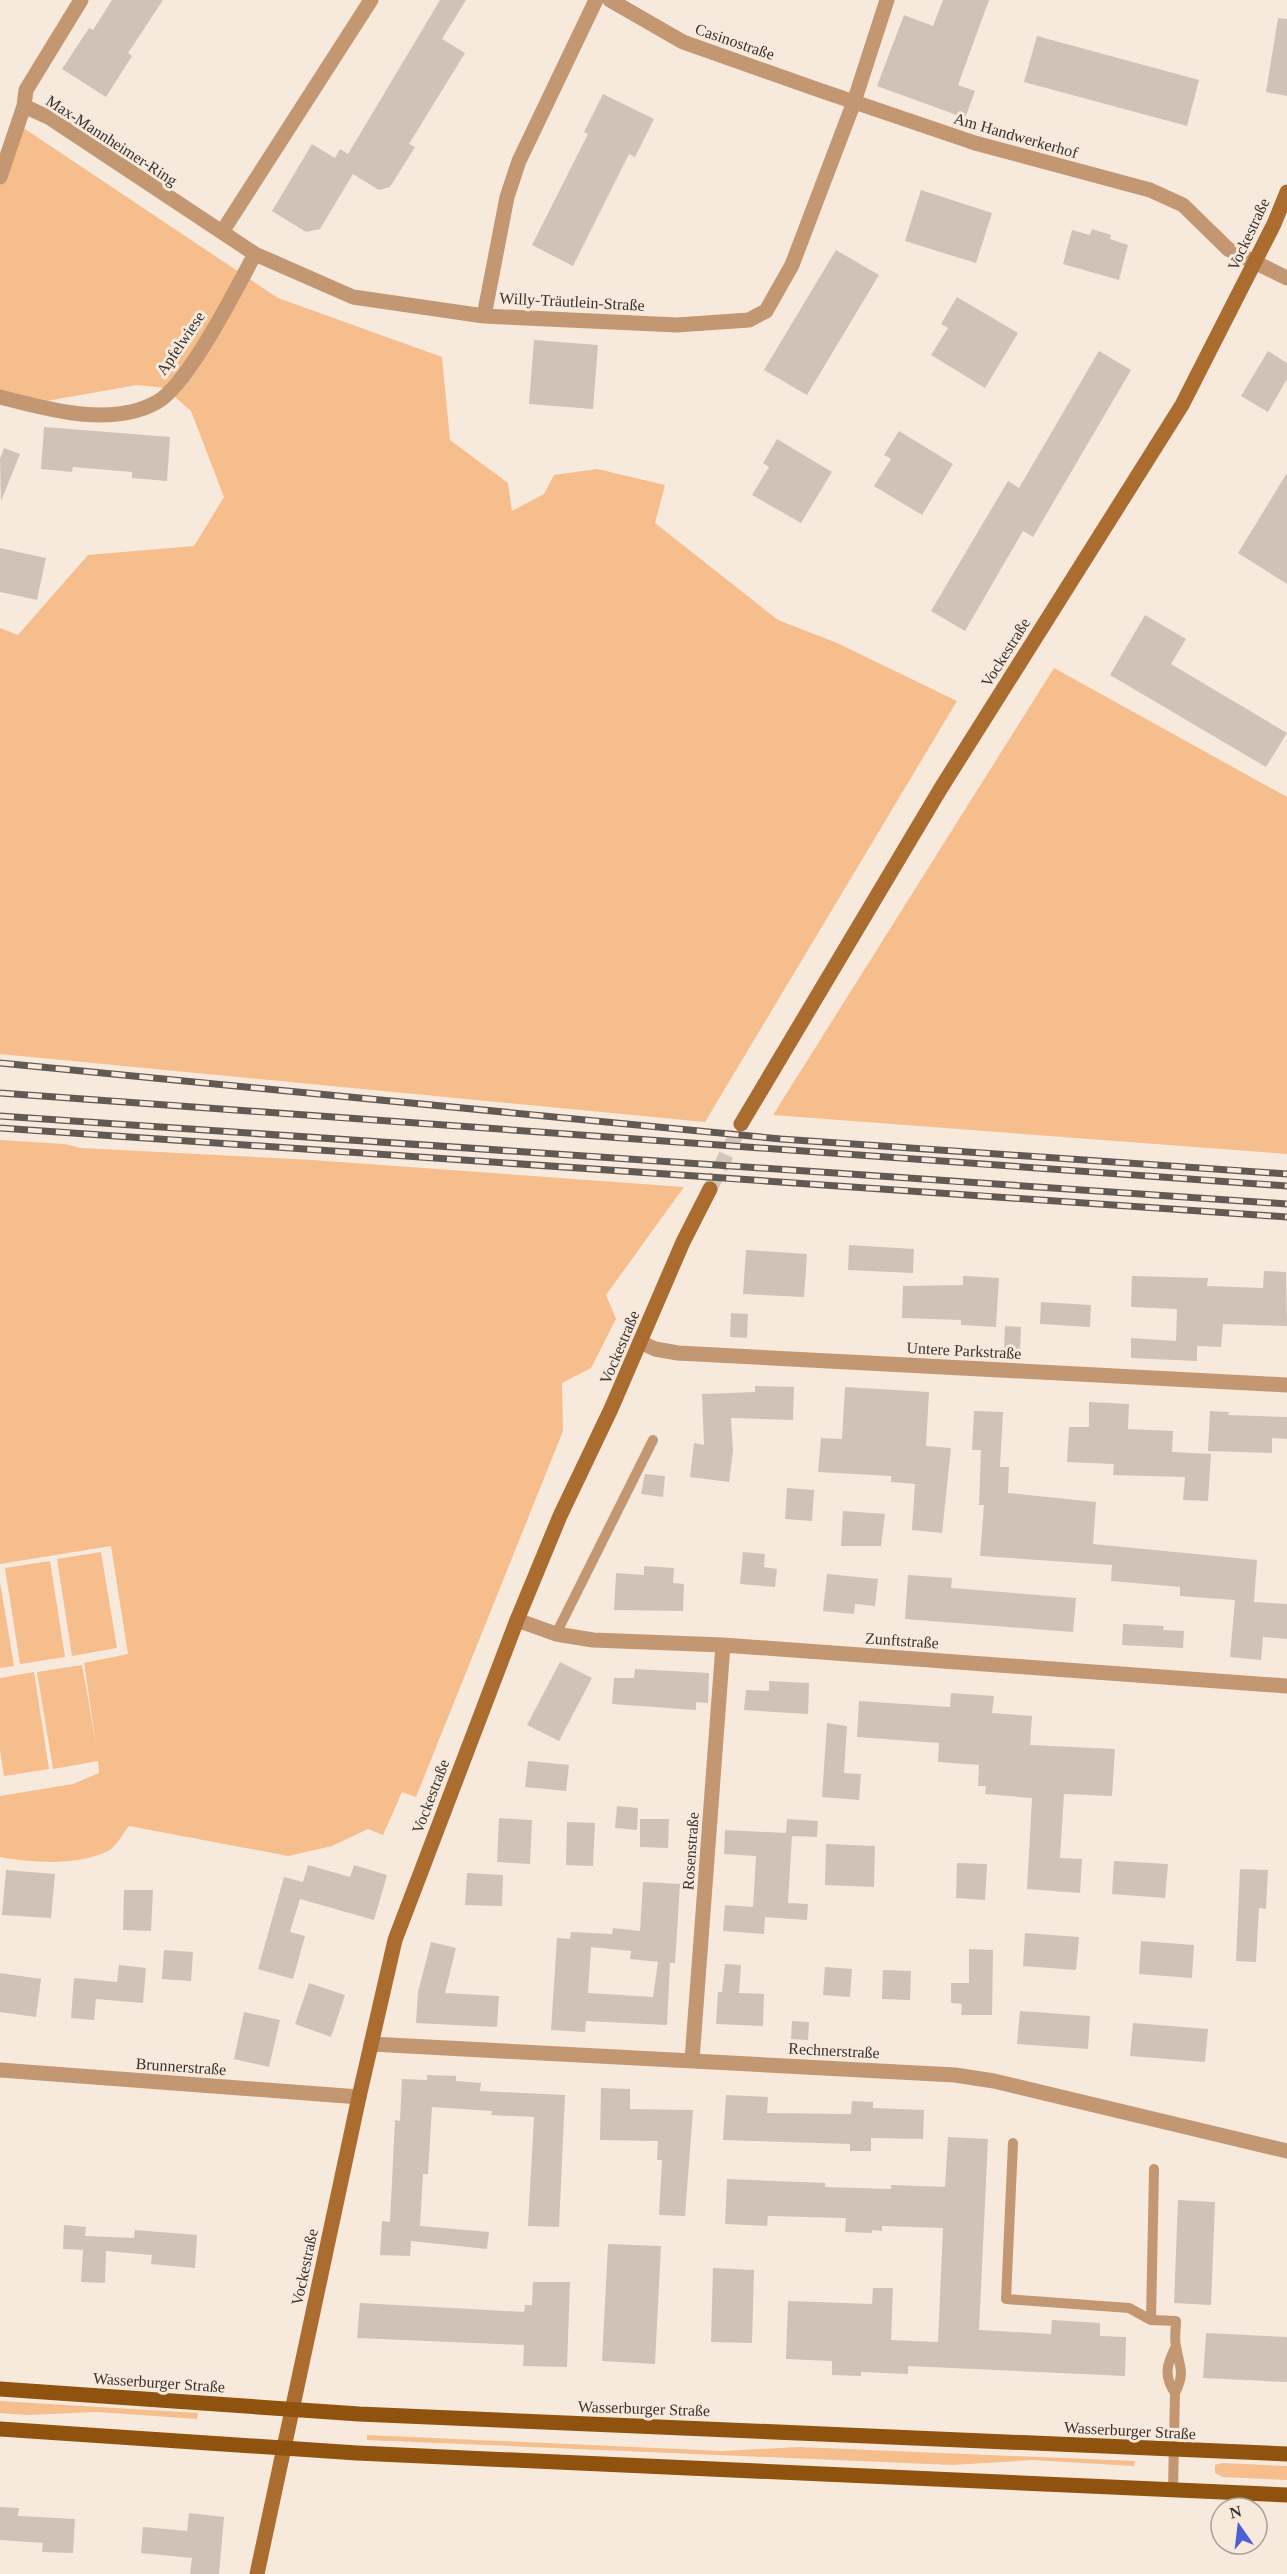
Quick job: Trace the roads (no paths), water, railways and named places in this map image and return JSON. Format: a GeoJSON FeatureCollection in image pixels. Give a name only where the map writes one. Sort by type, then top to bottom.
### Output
{"type":"FeatureCollection","features":[{"type":"Feature","properties":{"kind":"main road","name":"Vockestraße"},"geometry":{"type":"LineString","coordinates":[[741,1124],[941,788],[1182,405],[1287,192]]}},
{"type":"Feature","properties":{"kind":"main road","name":"Vockestraße"},"geometry":{"type":"LineString","coordinates":[[258,2574],[359,2097],[395,1940],[517,1620],[560,1516],[683,1242],[710,1189]]}},
{"type":"Feature","properties":{"kind":"main road","name":"Wasserburger Straße"},"geometry":{"type":"LineString","coordinates":[[0,2389],[292,2409],[1287,2454]]}},
{"type":"Feature","properties":{"kind":"main road"},"geometry":{"type":"LineString","coordinates":[[0,2429],[284,2448],[1287,2495]]}},
{"type":"Feature","properties":{"kind":"street","name":"Max-Mannheimer-Ring"},"geometry":{"type":"LineString","coordinates":[[81,0],[26,90],[24,106],[50,118],[255,254],[353,297],[484,316]]}},
{"type":"Feature","properties":{"kind":"street"},"geometry":{"type":"LineString","coordinates":[[222,232],[370,0]]}},
{"type":"Feature","properties":{"kind":"street","name":"Willy-Träutlein-Straße"},"geometry":{"type":"LineString","coordinates":[[596,0],[519,161],[507,197],[484,316],[677,325],[749,320],[766,311],[792,265],[854,102]]}},
{"type":"Feature","properties":{"kind":"street","name":"Casinostraße"},"geometry":{"type":"LineString","coordinates":[[609,0],[683,42],[854,102]]}},
{"type":"Feature","properties":{"kind":"street"},"geometry":{"type":"LineString","coordinates":[[854,102],[887,0]]}},
{"type":"Feature","properties":{"kind":"street","name":"Am Handwerkerhof"},"geometry":{"type":"LineString","coordinates":[[854,102],[1015,155],[1150,189],[1183,205],[1219,242],[1287,278]]}},
{"type":"Feature","properties":{"kind":"street"},"geometry":{"type":"LineString","coordinates":[[0,177],[24,106]]}},
{"type":"Feature","properties":{"kind":"street","name":"Apfelwiese"},"geometry":{"type":"LineString","coordinates":[[0,397],[63,411],[107,414],[127,412],[157,403],[170,391],[196,357],[255,254]]}},
{"type":"Feature","properties":{"kind":"street","name":"Untere Parkstraße"},"geometry":{"type":"LineString","coordinates":[[640,1342],[656,1349],[678,1353],[1287,1385]]}},
{"type":"Feature","properties":{"kind":"street","name":"Zunftstraße"},"geometry":{"type":"LineString","coordinates":[[517,1620],[556,1634],[593,1640],[723,1645],[1287,1686]]}},
{"type":"Feature","properties":{"kind":"street","name":"Rosenstraße"},"geometry":{"type":"LineString","coordinates":[[692,2060],[723,1645]]}},
{"type":"Feature","properties":{"kind":"street","name":"Rechnerstraße"},"geometry":{"type":"LineString","coordinates":[[371,2044],[955,2075],[994,2081],[1287,2151]]}},
{"type":"Feature","properties":{"kind":"street","name":"Brunnerstraße"},"geometry":{"type":"LineString","coordinates":[[0,2070],[359,2097]]}},
{"type":"Feature","properties":{"kind":"lane"},"geometry":{"type":"LineString","coordinates":[[556,1634],[653,1440]]}},
{"type":"Feature","properties":{"kind":"lane"},"geometry":{"type":"LineString","coordinates":[[1013,2143],[1006,2299],[1130,2308],[1151,2320],[1176,2321],[1176,2346],[1182,2364],[1181,2381],[1174,2392],[1173,2490]]}},
{"type":"Feature","properties":{"kind":"lane"},"geometry":{"type":"LineString","coordinates":[[1151,2320],[1154,2169]]}},
{"type":"Feature","properties":{"kind":"tunnel"},"geometry":{"type":"LineString","coordinates":[[710,1189],[741,1124]]}},
{"type":"Feature","properties":{"kind":"railway"},"geometry":{"type":"LineString","coordinates":[[0,1063],[781,1139],[1287,1174]]}},
{"type":"Feature","properties":{"kind":"railway"},"geometry":{"type":"LineString","coordinates":[[0,1093],[1287,1186]]}},
{"type":"Feature","properties":{"kind":"railway"},"geometry":{"type":"LineString","coordinates":[[0,1116],[1287,1204]]}},
{"type":"Feature","properties":{"kind":"railway"},"geometry":{"type":"LineString","coordinates":[[0,1128],[1287,1217]]}}]}
